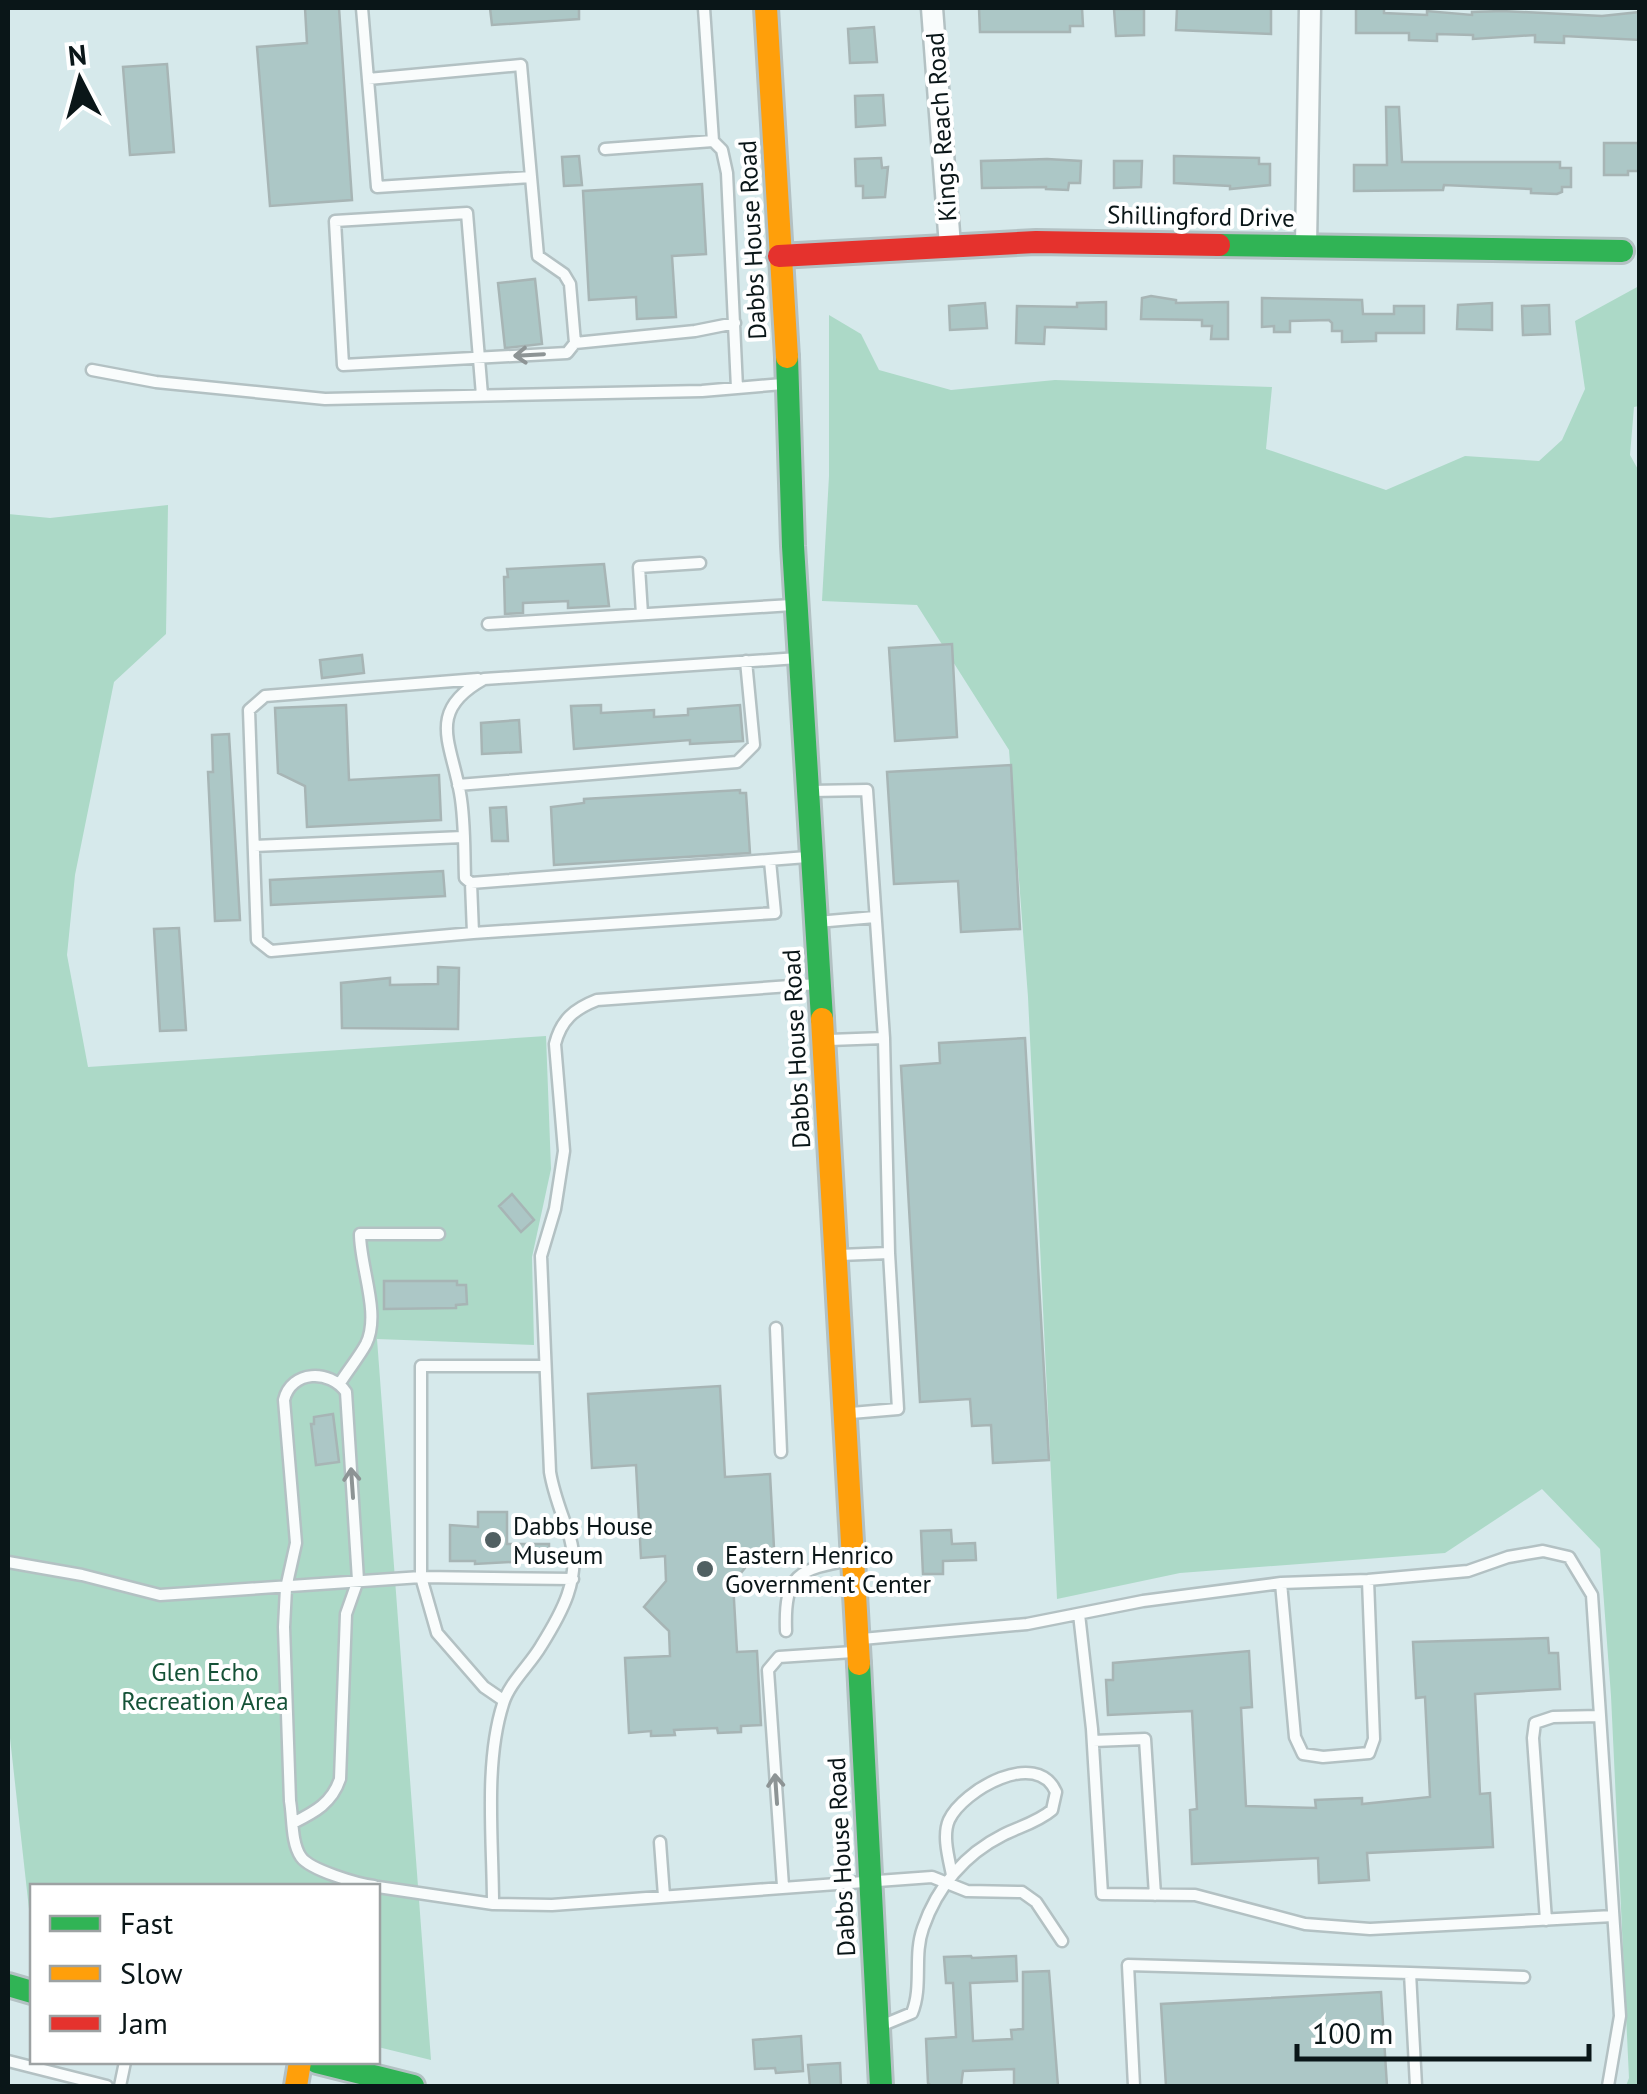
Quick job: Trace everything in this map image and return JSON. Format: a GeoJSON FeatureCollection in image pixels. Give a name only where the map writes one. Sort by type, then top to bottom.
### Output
{"type":"FeatureCollection","features":[{"type":"Feature","properties":{"kind":"street","name":"Dabbs House Road"},"geometry":{"type":"LineString","coordinates":[[766,8],[881,2086]]}},
{"type":"Feature","properties":{"kind":"street","name":"Kings Reach Road"},"geometry":{"type":"LineString","coordinates":[[932,8],[950,246]]}},
{"type":"Feature","properties":{"kind":"street"},"geometry":{"type":"LineString","coordinates":[[1306,245],[1310,8]]}},
{"type":"Feature","properties":{"kind":"street","name":"Shillingford Drive"},"geometry":{"type":"LineString","coordinates":[[779,256],[1036,242],[1622,251]]}},
{"type":"Feature","properties":{"kind":"street"},"geometry":{"type":"LineString","coordinates":[[325,2064],[413,2086]]}},
{"type":"Feature","properties":{"kind":"lane"},"geometry":{"type":"LineString","coordinates":[[362,8],[377,187],[531,177]]}},
{"type":"Feature","properties":{"kind":"lane"},"geometry":{"type":"LineString","coordinates":[[704,8],[713,141],[722,150],[727,174],[738,388]]}},
{"type":"Feature","properties":{"kind":"lane"},"geometry":{"type":"LineString","coordinates":[[368,79],[521,65],[538,256],[564,274],[570,284],[575,343],[567,353],[478,358],[343,365],[334,222],[467,213],[478,358],[482,396]]}},
{"type":"Feature","properties":{"kind":"lane"},"geometry":{"type":"LineString","coordinates":[[605,149],[713,141]]}},
{"type":"Feature","properties":{"kind":"lane"},"geometry":{"type":"LineString","coordinates":[[575,343],[735,324]]}},
{"type":"Feature","properties":{"kind":"lane"},"geometry":{"type":"LineString","coordinates":[[92,370],[156,382],[325,399],[789,384]]}},
{"type":"Feature","properties":{"kind":"lane"},"geometry":{"type":"LineString","coordinates":[[642,614],[639,567],[700,562]]}},
{"type":"Feature","properties":{"kind":"lane"},"geometry":{"type":"LineString","coordinates":[[488,624],[798,604]]}},
{"type":"Feature","properties":{"kind":"lane"},"geometry":{"type":"LineString","coordinates":[[770,861],[775,913],[473,932],[271,951],[257,940],[250,710],[265,696],[802,657]]}},
{"type":"Feature","properties":{"kind":"lane"},"geometry":{"type":"LineString","coordinates":[[458,784],[738,762],[754,745],[746,661]]}},
{"type":"Feature","properties":{"kind":"lane"},"geometry":{"type":"LineString","coordinates":[[473,932],[458,784],[448,747],[448,714],[461,692],[484,679]]}},
{"type":"Feature","properties":{"kind":"lane"},"geometry":{"type":"LineString","coordinates":[[810,791],[867,790],[884,1038],[889,1252],[898,1409],[846,1414]]}},
{"type":"Feature","properties":{"kind":"lane"},"geometry":{"type":"LineString","coordinates":[[254,846],[463,836]]}},
{"type":"Feature","properties":{"kind":"lane"},"geometry":{"type":"LineString","coordinates":[[471,883],[813,857]]}},
{"type":"Feature","properties":{"kind":"lane"},"geometry":{"type":"LineString","coordinates":[[816,922],[876,917]]}},
{"type":"Feature","properties":{"kind":"lane"},"geometry":{"type":"LineString","coordinates":[[494,1904],[493,1752],[503,1700],[542,1646],[568,1598],[573,1579],[571,1540],[554,1496],[550,1472],[541,1256],[555,1209],[564,1151],[555,1044],[559,1029],[578,1007],[597,1000],[820,984]]}},
{"type":"Feature","properties":{"kind":"lane"},"geometry":{"type":"LineString","coordinates":[[823,1040],[884,1038]]}},
{"type":"Feature","properties":{"kind":"lane"},"geometry":{"type":"LineString","coordinates":[[340,1384],[368,1340],[369,1291],[360,1258],[360,1234],[440,1234]]}},
{"type":"Feature","properties":{"kind":"lane"},"geometry":{"type":"LineString","coordinates":[[836,1256],[889,1252]]}},
{"type":"Feature","properties":{"kind":"lane"},"geometry":{"type":"LineString","coordinates":[[776,1328],[781,1452]]}},
{"type":"Feature","properties":{"kind":"lane"},"geometry":{"type":"LineString","coordinates":[[503,1700],[484,1688],[437,1633],[421,1578],[421,1366],[545,1366]]}},
{"type":"Feature","properties":{"kind":"lane"},"geometry":{"type":"LineString","coordinates":[[293,1823],[327,1802],[335,1794],[340,1779],[346,1614],[358,1580],[346,1392],[329,1377],[296,1380],[287,1388],[284,1400],[296,1543],[286,1588],[284,1627],[288,1773],[293,1823],[302,1860],[366,1884]]}},
{"type":"Feature","properties":{"kind":"lane"},"geometry":{"type":"LineString","coordinates":[[782,1886],[768,1670],[779,1657],[1027,1624],[1143,1601],[1280,1583],[1368,1580],[1468,1570],[1543,1550],[1569,1557],[1592,1596],[1620,2016],[1608,2086]]}},
{"type":"Feature","properties":{"kind":"lane"},"geometry":{"type":"LineString","coordinates":[[786,1631],[786,1592],[794,1582],[818,1566],[852,1560]]}},
{"type":"Feature","properties":{"kind":"lane"},"geometry":{"type":"LineString","coordinates":[[8,1562],[160,1595],[358,1580],[573,1579]]}},
{"type":"Feature","properties":{"kind":"lane"},"geometry":{"type":"LineString","coordinates":[[1280,1583],[1295,1737],[1303,1754],[1323,1757],[1369,1753],[1374,1740],[1368,1580]]}},
{"type":"Feature","properties":{"kind":"lane"},"geometry":{"type":"LineString","coordinates":[[1079,1614],[1093,1740],[1102,1894],[1194,1895],[1305,1924],[1370,1929],[1613,1916]]}},
{"type":"Feature","properties":{"kind":"lane"},"geometry":{"type":"LineString","coordinates":[[1546,1920],[1535,1723],[1552,1717],[1600,1716]]}},
{"type":"Feature","properties":{"kind":"lane"},"geometry":{"type":"LineString","coordinates":[[1093,1740],[1144,1739],[1155,1895]]}},
{"type":"Feature","properties":{"kind":"lane"},"geometry":{"type":"LineString","coordinates":[[877,2026],[912,2013],[918,1992],[920,1940],[949,1879],[972,1854],[1052,1810],[1056,1792],[1047,1778],[1033,1771],[1016,1773],[996,1781],[958,1808],[946,1831],[949,1879]]}},
{"type":"Feature","properties":{"kind":"lane"},"geometry":{"type":"LineString","coordinates":[[660,1842],[664,1896]]}},
{"type":"Feature","properties":{"kind":"lane"},"geometry":{"type":"LineString","coordinates":[[380,1887],[494,1904],[552,1905],[932,1877],[949,1879],[966,1891],[1022,1892],[1036,1902],[1062,1941]]}},
{"type":"Feature","properties":{"kind":"lane"},"geometry":{"type":"LineString","coordinates":[[1134,2086],[1128,1964],[1524,1977]]}},
{"type":"Feature","properties":{"kind":"lane"},"geometry":{"type":"LineString","coordinates":[[1410,1973],[1416,2086]]}},
{"type":"Feature","properties":{"kind":"lane"},"geometry":{"type":"LineString","coordinates":[[8,2062],[107,2086]]}},
{"type":"Feature","properties":{"kind":"green space"},"geometry":{"type":"Polygon","coordinates":[[[1639,286],[1639,406],[1634,407],[1630,455],[1640,473],[1639,2086],[1626,2086],[1629,2078],[1611,1696],[1600,1549],[1542,1489],[1445,1553],[1180,1573],[1057,1599],[1028,997],[1009,750],[917,605],[822,601],[829,476],[829,315],[861,334],[879,370],[951,390],[1055,380],[1272,387],[1266,449],[1386,490],[1465,456],[1539,461],[1562,440],[1585,389],[1575,321],[1639,286]]]}},
{"type":"Feature","properties":{"kind":"green space","name":"Glen Echo Recreation Area"},"geometry":{"type":"Polygon","coordinates":[[[168,505],[166,634],[114,682],[75,875],[67,955],[88,1067],[546,1036],[551,1169],[532,1257],[534,1345],[377,1339],[431,2060],[380,2047],[380,1884],[30,1884],[30,1918],[8,1720],[8,514],[50,518],[168,505]]]}},
{"type":"Feature","properties":{"kind":"building"},"geometry":{"type":"Polygon","coordinates":[[[305,8],[339,8],[352,200],[270,206],[257,47],[307,43],[305,8]]]}},
{"type":"Feature","properties":{"kind":"building"},"geometry":{"type":"Polygon","coordinates":[[[490,8],[579,8],[579,19],[492,25],[490,8]]]}},
{"type":"Feature","properties":{"kind":"building"},"geometry":{"type":"Polygon","coordinates":[[[979,8],[1082,8],[1083,26],[1070,26],[1070,32],[980,32],[979,8]]]}},
{"type":"Feature","properties":{"kind":"building"},"geometry":{"type":"Polygon","coordinates":[[[1177,8],[1271,8],[1271,34],[1176,30],[1177,8]]]}},
{"type":"Feature","properties":{"kind":"building"},"geometry":{"type":"Polygon","coordinates":[[[1356,8],[1427,15],[1427,11],[1602,16],[1640,12],[1640,40],[1564,36],[1564,43],[1535,42],[1535,35],[1473,39],[1473,35],[1437,34],[1437,41],[1409,40],[1409,33],[1356,33],[1356,8]]]}},
{"type":"Feature","properties":{"kind":"building"},"geometry":{"type":"Polygon","coordinates":[[[1114,9],[1144,9],[1144,35],[1116,36],[1114,9]]]}},
{"type":"Feature","properties":{"kind":"building"},"geometry":{"type":"Polygon","coordinates":[[[874,27],[877,62],[850,63],[848,29],[874,27]]]}},
{"type":"Feature","properties":{"kind":"building"},"geometry":{"type":"Polygon","coordinates":[[[167,64],[174,152],[130,155],[123,67],[167,64]]]}},
{"type":"Feature","properties":{"kind":"building"},"geometry":{"type":"Polygon","coordinates":[[[883,95],[885,125],[856,127],[855,96],[883,95]]]}},
{"type":"Feature","properties":{"kind":"building"},"geometry":{"type":"Polygon","coordinates":[[[1386,107],[1399,107],[1402,162],[1560,162],[1560,168],[1571,168],[1571,187],[1562,187],[1557,194],[1444,185],[1443,190],[1354,191],[1354,165],[1387,165],[1386,107]]]}},
{"type":"Feature","properties":{"kind":"building"},"geometry":{"type":"Polygon","coordinates":[[[1604,143],[1640,143],[1640,171],[1604,175],[1604,143]]]}},
{"type":"Feature","properties":{"kind":"building"},"geometry":{"type":"Polygon","coordinates":[[[579,156],[582,185],[564,186],[562,157],[579,156]]]}},
{"type":"Feature","properties":{"kind":"building"},"geometry":{"type":"Polygon","coordinates":[[[1174,156],[1259,158],[1259,164],[1270,164],[1270,185],[1230,189],[1174,183],[1174,156]]]}},
{"type":"Feature","properties":{"kind":"building"},"geometry":{"type":"Polygon","coordinates":[[[881,158],[882,168],[888,167],[885,197],[863,198],[863,186],[856,186],[855,159],[881,158]]]}},
{"type":"Feature","properties":{"kind":"building"},"geometry":{"type":"Polygon","coordinates":[[[981,161],[1081,161],[1080,183],[1069,183],[1068,190],[982,188],[981,161]]]}},
{"type":"Feature","properties":{"kind":"building"},"geometry":{"type":"Polygon","coordinates":[[[1114,161],[1142,161],[1141,187],[1114,188],[1114,161]]]}},
{"type":"Feature","properties":{"kind":"building"},"geometry":{"type":"Polygon","coordinates":[[[702,184],[706,254],[672,256],[676,317],[637,319],[636,297],[589,300],[583,191],[702,184]]]}},
{"type":"Feature","properties":{"kind":"building"},"geometry":{"type":"Polygon","coordinates":[[[535,279],[542,344],[505,348],[498,283],[535,279]]]}},
{"type":"Feature","properties":{"kind":"building"},"geometry":{"type":"Polygon","coordinates":[[[1151,296],[1176,303],[1228,302],[1228,339],[1211,339],[1212,326],[1202,326],[1202,320],[1141,319],[1142,298],[1151,296]]]}},
{"type":"Feature","properties":{"kind":"building"},"geometry":{"type":"Polygon","coordinates":[[[1262,298],[1362,300],[1363,314],[1394,314],[1394,306],[1424,306],[1424,333],[1376,333],[1376,341],[1342,342],[1342,331],[1332,331],[1329,320],[1290,321],[1290,332],[1274,332],[1274,326],[1262,327],[1262,298]]]}},
{"type":"Feature","properties":{"kind":"building"},"geometry":{"type":"Polygon","coordinates":[[[1106,302],[1106,329],[1045,327],[1044,344],[1016,343],[1017,306],[1077,307],[1077,303],[1106,302]]]}},
{"type":"Feature","properties":{"kind":"building"},"geometry":{"type":"Polygon","coordinates":[[[985,303],[987,328],[950,330],[949,306],[985,303]]]}},
{"type":"Feature","properties":{"kind":"building"},"geometry":{"type":"Polygon","coordinates":[[[1492,303],[1492,330],[1457,329],[1458,305],[1492,303]]]}},
{"type":"Feature","properties":{"kind":"building"},"geometry":{"type":"Polygon","coordinates":[[[1549,305],[1550,334],[1523,335],[1522,306],[1549,305]]]}},
{"type":"Feature","properties":{"kind":"building"},"geometry":{"type":"Polygon","coordinates":[[[604,564],[609,606],[568,608],[568,601],[523,603],[523,613],[505,614],[507,569],[604,564]]]}},
{"type":"Feature","properties":{"kind":"building"},"geometry":{"type":"Polygon","coordinates":[[[952,644],[957,737],[895,741],[889,648],[952,644]]]}},
{"type":"Feature","properties":{"kind":"building"},"geometry":{"type":"Polygon","coordinates":[[[362,655],[364,673],[322,678],[320,660],[362,655]]]}},
{"type":"Feature","properties":{"kind":"building"},"geometry":{"type":"Polygon","coordinates":[[[346,705],[349,780],[439,775],[441,820],[307,827],[305,786],[278,773],[275,708],[346,705]]]}},
{"type":"Feature","properties":{"kind":"building"},"geometry":{"type":"Polygon","coordinates":[[[601,705],[601,713],[654,710],[654,717],[688,715],[688,709],[740,705],[743,741],[690,744],[690,740],[574,749],[571,706],[601,705]]]}},
{"type":"Feature","properties":{"kind":"building"},"geometry":{"type":"Polygon","coordinates":[[[519,720],[521,752],[482,754],[481,723],[519,720]]]}},
{"type":"Feature","properties":{"kind":"building"},"geometry":{"type":"Polygon","coordinates":[[[229,734],[240,920],[215,921],[208,772],[213,772],[212,735],[229,734]]]}},
{"type":"Feature","properties":{"kind":"building"},"geometry":{"type":"Polygon","coordinates":[[[1011,765],[1020,929],[961,932],[958,881],[894,884],[887,772],[1011,765]]]}},
{"type":"Feature","properties":{"kind":"building"},"geometry":{"type":"Polygon","coordinates":[[[740,790],[746,793],[750,853],[554,865],[551,807],[584,803],[584,799],[740,790]]]}},
{"type":"Feature","properties":{"kind":"building"},"geometry":{"type":"Polygon","coordinates":[[[506,807],[508,841],[492,841],[490,808],[506,807]]]}},
{"type":"Feature","properties":{"kind":"building"},"geometry":{"type":"Polygon","coordinates":[[[443,871],[445,896],[271,905],[270,880],[443,871]]]}},
{"type":"Feature","properties":{"kind":"building"},"geometry":{"type":"Polygon","coordinates":[[[179,928],[186,1030],[160,1031],[154,929],[179,928]]]}},
{"type":"Feature","properties":{"kind":"building"},"geometry":{"type":"Polygon","coordinates":[[[438,967],[459,968],[458,1029],[342,1028],[341,983],[390,978],[390,985],[438,984],[438,967]]]}},
{"type":"Feature","properties":{"kind":"building"},"geometry":{"type":"Polygon","coordinates":[[[1025,1038],[1049,1460],[993,1463],[991,1425],[972,1426],[970,1399],[920,1402],[901,1066],[940,1063],[939,1043],[1025,1038]]]}},
{"type":"Feature","properties":{"kind":"building"},"geometry":{"type":"Polygon","coordinates":[[[512,1194],[534,1220],[521,1232],[499,1206],[512,1194]]]}},
{"type":"Feature","properties":{"kind":"building"},"geometry":{"type":"Polygon","coordinates":[[[384,1281],[457,1281],[457,1285],[466,1285],[467,1304],[456,1308],[384,1309],[384,1281]]]}},
{"type":"Feature","properties":{"kind":"building","name":"Eastern Henrico Government Center"},"geometry":{"type":"Polygon","coordinates":[[[720,1386],[725,1477],[770,1474],[774,1548],[760,1549],[733,1583],[737,1652],[757,1651],[761,1725],[741,1726],[741,1732],[718,1733],[717,1728],[674,1730],[675,1735],[629,1733],[625,1658],[670,1656],[669,1631],[644,1607],[666,1581],[665,1556],[641,1558],[636,1465],[592,1468],[588,1394],[720,1386]]]}},
{"type":"Feature","properties":{"kind":"building"},"geometry":{"type":"Polygon","coordinates":[[[333,1414],[339,1462],[316,1465],[311,1424],[314,1417],[333,1414]]]}},
{"type":"Feature","properties":{"kind":"building","name":"Dabbs House Museum"},"geometry":{"type":"Polygon","coordinates":[[[478,1512],[507,1512],[507,1544],[549,1544],[549,1560],[475,1564],[450,1561],[450,1525],[478,1527],[478,1512]]]}},
{"type":"Feature","properties":{"kind":"building"},"geometry":{"type":"Polygon","coordinates":[[[951,1530],[952,1544],[975,1543],[976,1560],[943,1561],[943,1574],[923,1574],[921,1531],[951,1530]]]}},
{"type":"Feature","properties":{"kind":"building"},"geometry":{"type":"Polygon","coordinates":[[[1548,1638],[1549,1653],[1558,1653],[1560,1689],[1475,1694],[1480,1794],[1490,1793],[1493,1847],[1367,1853],[1369,1880],[1319,1883],[1318,1858],[1192,1864],[1190,1810],[1197,1809],[1192,1711],[1108,1715],[1106,1680],[1113,1680],[1113,1663],[1249,1651],[1252,1707],[1241,1708],[1246,1806],[1316,1808],[1315,1800],[1362,1798],[1362,1804],[1430,1797],[1425,1697],[1416,1698],[1413,1642],[1548,1638]]]}},
{"type":"Feature","properties":{"kind":"building"},"geometry":{"type":"Polygon","coordinates":[[[1016,1956],[1017,1981],[970,1983],[973,2041],[1012,2039],[1011,2030],[1023,2029],[1023,1972],[1049,1971],[1058,2086],[1014,2086],[1014,2069],[963,2071],[961,2086],[928,2083],[926,2039],[956,2037],[953,1983],[946,1983],[944,1957],[1016,1956]]]}},
{"type":"Feature","properties":{"kind":"building"},"geometry":{"type":"Polygon","coordinates":[[[1381,1992],[1387,2086],[1166,2086],[1161,2004],[1381,1992]]]}},
{"type":"Feature","properties":{"kind":"building"},"geometry":{"type":"Polygon","coordinates":[[[801,2036],[803,2071],[776,2073],[775,2068],[755,2069],[753,2040],[801,2036]]]}},
{"type":"Feature","properties":{"kind":"building"},"geometry":{"type":"Polygon","coordinates":[[[840,2063],[841,2086],[810,2086],[808,2065],[840,2063]]]}},
{"type":"Feature","properties":{"kind":"traffic: fast"},"geometry":{"type":"LineString","coordinates":[[1219,245],[1622,251]]}},
{"type":"Feature","properties":{"kind":"traffic: fast"},"geometry":{"type":"LineString","coordinates":[[787,357],[793,546],[822,1019]]}},
{"type":"Feature","properties":{"kind":"traffic: fast"},"geometry":{"type":"LineString","coordinates":[[859,1664],[881,2086]]}},
{"type":"Feature","properties":{"kind":"traffic: fast"},"geometry":{"type":"LineString","coordinates":[[8,1985],[30,1991]]}},
{"type":"Feature","properties":{"kind":"traffic: fast"},"geometry":{"type":"LineString","coordinates":[[325,2064],[413,2086]]}},
{"type":"Feature","properties":{"kind":"traffic: slow"},"geometry":{"type":"LineString","coordinates":[[766,8],[787,357]]}},
{"type":"Feature","properties":{"kind":"traffic: slow"},"geometry":{"type":"LineString","coordinates":[[822,1019],[859,1664]]}},
{"type":"Feature","properties":{"kind":"traffic: slow"},"geometry":{"type":"LineString","coordinates":[[296,2086],[300,2064]]}},
{"type":"Feature","properties":{"kind":"traffic: jam"},"geometry":{"type":"LineString","coordinates":[[779,256],[1036,242],[1219,245]]}},
{"type":"Feature","properties":{"kind":"place","name":"Dabbs House Museum"},"geometry":{"type":"Point","coordinates":[493,1540]}},
{"type":"Feature","properties":{"kind":"place","name":"Eastern Henrico Government Center"},"geometry":{"type":"Point","coordinates":[705,1569]}}]}
